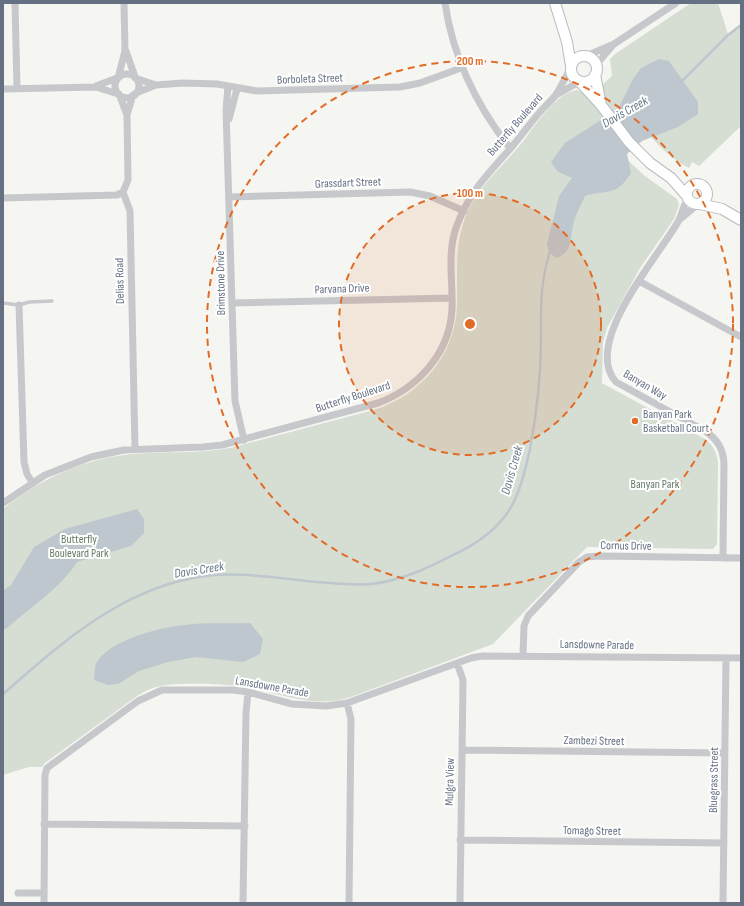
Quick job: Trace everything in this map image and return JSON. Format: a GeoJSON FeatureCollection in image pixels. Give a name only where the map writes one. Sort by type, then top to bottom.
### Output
{"type":"FeatureCollection","features":[{"type":"Feature","properties":{"kind":"street"},"geometry":{"type":"LineString","coordinates":[[15,3],[17,88]]}},
{"type":"Feature","properties":{"kind":"street"},"geometry":{"type":"LineString","coordinates":[[3,198],[117,195],[123,192],[128,180],[127,116],[138,85],[126,51],[124,3]]}},
{"type":"Feature","properties":{"kind":"street"},"geometry":{"type":"LineString","coordinates":[[445,3],[450,30],[461,68],[482,111],[497,133],[510,148]]}},
{"type":"Feature","properties":{"kind":"street"},"geometry":{"type":"LineString","coordinates":[[555,3],[568,42],[572,77],[580,82],[601,105],[629,142],[650,163],[671,178],[692,202],[722,210],[741,220]]}},
{"type":"Feature","properties":{"kind":"street"},"geometry":{"type":"LineString","coordinates":[[570,68],[575,59],[614,44],[676,3]]}},
{"type":"Feature","properties":{"kind":"street"},"geometry":{"type":"LineString","coordinates":[[568,42],[584,56],[591,58],[596,70],[601,105]]}},
{"type":"Feature","properties":{"kind":"street"},"geometry":{"type":"LineString","coordinates":[[580,82],[589,82],[614,44]]}},
{"type":"Feature","properties":{"kind":"street"},"geometry":{"type":"LineString","coordinates":[[126,51],[115,87],[127,116]]}},
{"type":"Feature","properties":{"kind":"street","name":"Borboleta Street"},"geometry":{"type":"LineString","coordinates":[[134,94],[156,85],[197,83],[257,91],[408,86],[461,68]]}},
{"type":"Feature","properties":{"kind":"street","name":"Butterfly Boulevard"},"geometry":{"type":"LineString","coordinates":[[3,503],[32,482],[71,464],[91,457],[136,449],[203,447],[244,440],[371,405],[402,392],[424,374],[441,348],[450,322],[452,298],[452,247],[456,228],[469,198],[484,176],[554,96],[570,68]]}},
{"type":"Feature","properties":{"kind":"street"},"geometry":{"type":"LineString","coordinates":[[3,89],[96,86],[125,74],[135,78]]}},
{"type":"Feature","properties":{"kind":"street","name":"Borboleta Street"},"geometry":{"type":"LineString","coordinates":[[135,78],[156,85]]}},
{"type":"Feature","properties":{"kind":"street","name":"Butterfly Boulevard"},"geometry":{"type":"LineString","coordinates":[[554,96],[580,82]]}},
{"type":"Feature","properties":{"kind":"street"},"geometry":{"type":"LineString","coordinates":[[96,86],[125,97],[134,94]]}},
{"type":"Feature","properties":{"kind":"street","name":"Brimstone Drive"},"geometry":{"type":"LineString","coordinates":[[228,86],[226,110],[228,125],[235,401],[244,440]]}},
{"type":"Feature","properties":{"kind":"street","name":"Brimstone Drive"},"geometry":{"type":"LineString","coordinates":[[228,125],[237,88]]}},
{"type":"Feature","properties":{"kind":"street"},"geometry":{"type":"LineString","coordinates":[[671,178],[701,185],[722,210]]}},
{"type":"Feature","properties":{"kind":"street"},"geometry":{"type":"LineString","coordinates":[[688,197],[689,188],[694,184]]}},
{"type":"Feature","properties":{"kind":"street","name":"Delias Road"},"geometry":{"type":"LineString","coordinates":[[123,192],[130,211],[136,449]]}},
{"type":"Feature","properties":{"kind":"street","name":"Grassdart Street"},"geometry":{"type":"LineString","coordinates":[[230,197],[410,192],[430,196],[464,211]]}},
{"type":"Feature","properties":{"kind":"street"},"geometry":{"type":"LineString","coordinates":[[699,204],[705,201],[707,192]]}},
{"type":"Feature","properties":{"kind":"street","name":"Banyan Way"},"geometry":{"type":"LineString","coordinates":[[688,197],[679,220],[639,281],[610,335],[608,345],[609,371],[614,379],[620,384],[705,431],[714,437],[719,444],[723,453],[724,463],[723,558]]}},
{"type":"Feature","properties":{"kind":"street","name":"Banyan Way"},"geometry":{"type":"LineString","coordinates":[[679,220],[699,204]]}},
{"type":"Feature","properties":{"kind":"street"},"geometry":{"type":"LineString","coordinates":[[639,281],[741,336]]}},
{"type":"Feature","properties":{"kind":"street","name":"Parvana Drive"},"geometry":{"type":"LineString","coordinates":[[232,303],[452,298]]}},
{"type":"Feature","properties":{"kind":"street"},"geometry":{"type":"LineString","coordinates":[[19,305],[24,462],[32,482]]}},
{"type":"Feature","properties":{"kind":"street","name":"Cornus Drive"},"geometry":{"type":"LineString","coordinates":[[523,655],[524,626],[528,616],[579,562],[587,558],[598,556],[741,558]]}},
{"type":"Feature","properties":{"kind":"street","name":"Lansdowne Parade"},"geometry":{"type":"LineString","coordinates":[[44,903],[45,775],[47,768],[138,701],[151,694],[165,690],[248,692],[292,704],[326,706],[347,703],[457,663],[487,655],[741,658]]}},
{"type":"Feature","properties":{"kind":"street","name":"Bluegrass Street"},"geometry":{"type":"LineString","coordinates":[[723,903],[726,658]]}},
{"type":"Feature","properties":{"kind":"street","name":"Mulgra View"},"geometry":{"type":"LineString","coordinates":[[457,663],[463,680],[460,903]]}},
{"type":"Feature","properties":{"kind":"street"},"geometry":{"type":"LineString","coordinates":[[243,903],[246,713],[248,692]]}},
{"type":"Feature","properties":{"kind":"street"},"geometry":{"type":"LineString","coordinates":[[347,703],[351,719],[349,903]]}},
{"type":"Feature","properties":{"kind":"street","name":"Zambezi Street"},"geometry":{"type":"LineString","coordinates":[[462,750],[725,753]]}},
{"type":"Feature","properties":{"kind":"street"},"geometry":{"type":"LineString","coordinates":[[44,824],[245,826]]}},
{"type":"Feature","properties":{"kind":"street","name":"Tomago Street"},"geometry":{"type":"LineString","coordinates":[[460,840],[724,843]]}},
{"type":"Feature","properties":{"kind":"street"},"geometry":{"type":"LineString","coordinates":[[18,892],[44,893]]}},
{"type":"Feature","properties":{"kind":"lane"},"geometry":{"type":"LineString","coordinates":[[3,303],[19,305],[29,302],[52,301]]}},
{"type":"Feature","properties":{"kind":"green space"},"geometry":{"type":"Polygon","coordinates":[[[691,3],[718,3],[728,34],[741,25],[741,126],[699,166],[692,162],[689,168],[666,152],[653,140],[635,119],[623,156],[645,176],[677,199],[679,205],[674,219],[640,268],[607,328],[603,342],[602,383],[705,439],[713,447],[718,463],[717,544],[713,549],[587,547],[493,644],[351,697],[338,700],[301,700],[233,685],[179,684],[156,687],[136,697],[45,763],[42,767],[29,767],[3,775],[3,509],[32,488],[48,479],[81,465],[98,460],[133,454],[206,451],[230,448],[377,409],[408,394],[421,383],[442,357],[455,326],[459,243],[464,221],[469,208],[476,197],[555,102],[562,96],[577,90],[590,96],[612,76],[610,59],[615,54],[691,3]]]}},
{"type":"Feature","properties":{"kind":"water"},"geometry":{"type":"Polygon","coordinates":[[[659,59],[669,61],[698,102],[698,114],[678,127],[642,141],[627,154],[631,173],[621,186],[611,191],[585,196],[575,218],[570,245],[566,252],[557,258],[549,253],[547,244],[559,196],[572,178],[558,172],[551,162],[565,143],[618,109],[633,79],[641,68],[659,59]]]}},
{"type":"Feature","properties":{"kind":"water"},"geometry":{"type":"Polygon","coordinates":[[[137,509],[144,519],[144,533],[131,546],[77,562],[71,571],[54,589],[6,629],[3,629],[3,591],[11,585],[34,547],[65,529],[137,509]]]}},
{"type":"Feature","properties":{"kind":"water"},"geometry":{"type":"Polygon","coordinates":[[[250,623],[263,639],[260,654],[243,662],[196,657],[168,662],[139,671],[118,684],[108,685],[94,680],[96,664],[104,654],[124,641],[137,636],[175,626],[250,623]]]}},
{"type":"Feature","properties":{"kind":"waterway","name":"Davis Creek"},"geometry":{"type":"LineString","coordinates":[[680,83],[728,35],[741,25]]}},
{"type":"Feature","properties":{"kind":"waterway","name":"Davis Creek"},"geometry":{"type":"LineString","coordinates":[[3,694],[68,639],[91,623],[140,595],[166,585],[212,575],[250,575],[327,583],[365,584],[382,582],[403,577],[434,565],[472,545],[490,532],[505,516],[516,497],[530,449],[537,408],[541,352],[541,304],[544,273],[550,251]]}},
{"type":"Feature","properties":{"kind":"place","name":"Banyan Park Basketball Court"},"geometry":{"type":"Point","coordinates":[635,421]}},
{"type":"Feature","properties":{"kind":"park label","name":"Banyan Park"},"geometry":{"type":"Point","coordinates":[655,484]}},
{"type":"Feature","properties":{"kind":"park label","name":"Butterfly Boulevard Park"},"geometry":{"type":"Point","coordinates":[79,546]}}]}
